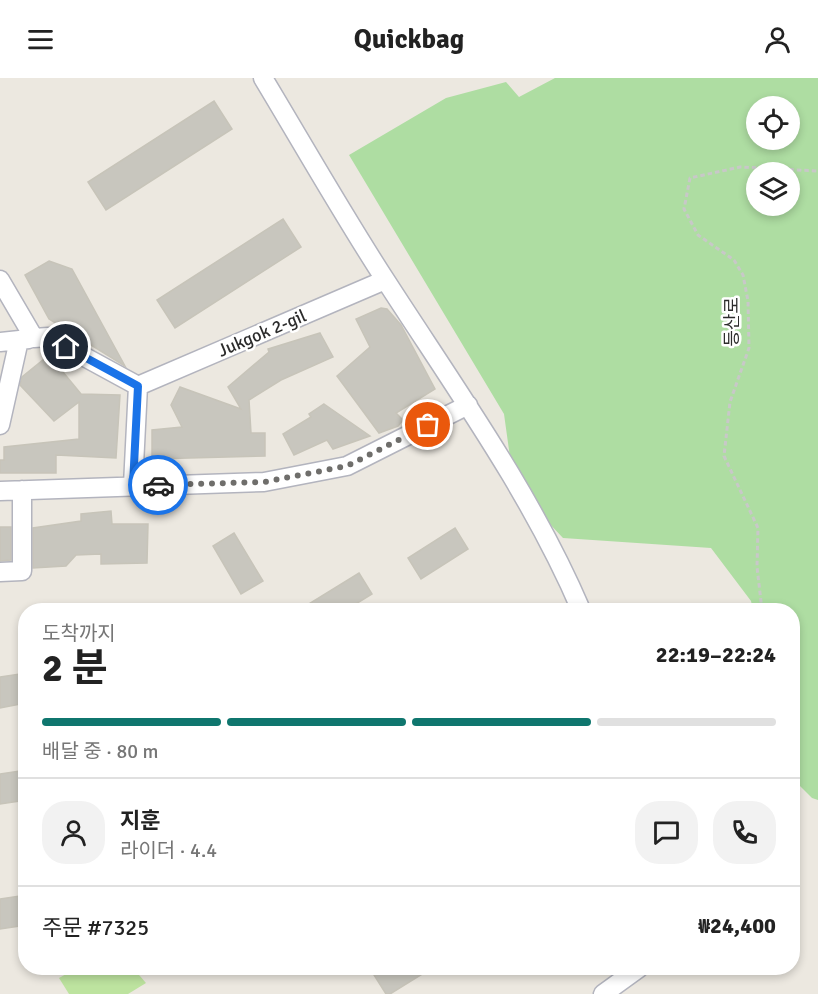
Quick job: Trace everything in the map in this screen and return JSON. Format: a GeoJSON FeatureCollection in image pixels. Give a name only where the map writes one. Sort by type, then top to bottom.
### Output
{"type":"FeatureCollection","features":[{"type":"Feature","properties":{"kind":"street"},"geometry":{"type":"LineString","coordinates":[[263,78],[385,280],[468,405],[560,562],[578,603]]}},
{"type":"Feature","properties":{"kind":"street"},"geometry":{"type":"LineString","coordinates":[[0,280],[26,339],[0,425]]}},
{"type":"Feature","properties":{"kind":"street","name":"Jukgok 2-gil"},"geometry":{"type":"LineString","coordinates":[[138,386],[385,280]]}},
{"type":"Feature","properties":{"kind":"street"},"geometry":{"type":"LineString","coordinates":[[0,342],[48,337],[138,386],[133,485]]}},
{"type":"Feature","properties":{"kind":"street"},"geometry":{"type":"LineString","coordinates":[[0,491],[264,482],[347,466],[468,405]]}},
{"type":"Feature","properties":{"kind":"street"},"geometry":{"type":"LineString","coordinates":[[0,572],[22,571],[22,490]]}},
{"type":"Feature","properties":{"kind":"street"},"geometry":{"type":"LineString","coordinates":[[603,994],[629,975]]}},
{"type":"Feature","properties":{"kind":"path","name":"등산로"},"geometry":{"type":"LineString","coordinates":[[761,603],[757,567],[758,528],[724,456],[730,402],[749,348],[748,301],[743,275],[734,260],[698,235],[684,208],[690,178],[740,167],[818,171]]}},
{"type":"Feature","properties":{"kind":"green space"},"geometry":{"type":"Polygon","coordinates":[[[555,78],[818,78],[818,800],[812,798],[800,786],[800,603],[751,603],[711,548],[563,538],[514,486],[504,414],[349,155],[446,98],[506,82],[519,97],[555,78]]]}},
{"type":"Feature","properties":{"kind":"green space"},"geometry":{"type":"Polygon","coordinates":[[[64,975],[139,975],[146,983],[128,994],[69,994],[59,978],[64,975]]]}},
{"type":"Feature","properties":{"kind":"building"},"geometry":{"type":"Polygon","coordinates":[[[214,101],[232,129],[106,210],[88,182],[214,101]]]}},
{"type":"Feature","properties":{"kind":"building"},"geometry":{"type":"Polygon","coordinates":[[[283,219],[301,247],[175,328],[157,300],[283,219]]]}},
{"type":"Feature","properties":{"kind":"building"},"geometry":{"type":"Polygon","coordinates":[[[49,261],[72,269],[125,366],[49,319],[25,275],[49,261]]]}},
{"type":"Feature","properties":{"kind":"building"},"geometry":{"type":"Polygon","coordinates":[[[381,308],[387,309],[401,325],[435,389],[396,413],[403,420],[398,426],[379,433],[337,376],[370,347],[356,319],[381,308]]]}},
{"type":"Feature","properties":{"kind":"building"},"geometry":{"type":"Polygon","coordinates":[[[320,333],[333,357],[281,380],[249,400],[251,433],[265,433],[265,456],[152,459],[152,430],[182,427],[171,405],[180,387],[241,409],[228,387],[269,352],[268,349],[320,333]]]}},
{"type":"Feature","properties":{"kind":"building"},"geometry":{"type":"Polygon","coordinates":[[[49,355],[81,394],[120,395],[116,458],[56,455],[56,473],[0,473],[0,460],[4,460],[4,447],[79,439],[79,402],[54,421],[20,385],[22,377],[49,355]]]}},
{"type":"Feature","properties":{"kind":"building"},"geometry":{"type":"Polygon","coordinates":[[[324,404],[370,436],[333,449],[327,440],[294,455],[283,434],[311,417],[309,414],[324,404]]]}},
{"type":"Feature","properties":{"kind":"building"},"geometry":{"type":"Polygon","coordinates":[[[111,511],[112,524],[148,524],[147,563],[101,564],[101,554],[76,555],[66,566],[33,568],[33,528],[81,521],[81,514],[111,511]]]}},
{"type":"Feature","properties":{"kind":"building"},"geometry":{"type":"Polygon","coordinates":[[[0,527],[11,527],[11,560],[0,561],[0,527]]]}},
{"type":"Feature","properties":{"kind":"building"},"geometry":{"type":"Polygon","coordinates":[[[455,528],[468,549],[421,579],[408,558],[455,528]]]}},
{"type":"Feature","properties":{"kind":"building"},"geometry":{"type":"Polygon","coordinates":[[[234,533],[263,581],[241,594],[213,546],[234,533]]]}},
{"type":"Feature","properties":{"kind":"building"},"geometry":{"type":"Polygon","coordinates":[[[359,573],[372,594],[357,603],[310,603],[359,573]]]}},
{"type":"Feature","properties":{"kind":"building"},"geometry":{"type":"Polygon","coordinates":[[[18,674],[18,705],[0,708],[0,677],[18,674]]]}},
{"type":"Feature","properties":{"kind":"building"},"geometry":{"type":"Polygon","coordinates":[[[18,771],[18,801],[0,804],[0,774],[18,771]]]}},
{"type":"Feature","properties":{"kind":"building"},"geometry":{"type":"Polygon","coordinates":[[[18,896],[18,926],[0,929],[0,899],[18,896]]]}},
{"type":"Feature","properties":{"kind":"building"},"geometry":{"type":"Polygon","coordinates":[[[374,975],[421,975],[390,994],[386,994],[374,975]]]}},
{"type":"Feature","properties":{"kind":"way so far"},"geometry":{"type":"LineString","coordinates":[[158,485],[264,482],[347,466],[428,425]]}},
{"type":"Feature","properties":{"kind":"route"},"geometry":{"type":"LineString","coordinates":[[66,347],[138,386],[133,485],[158,485]]}}]}
